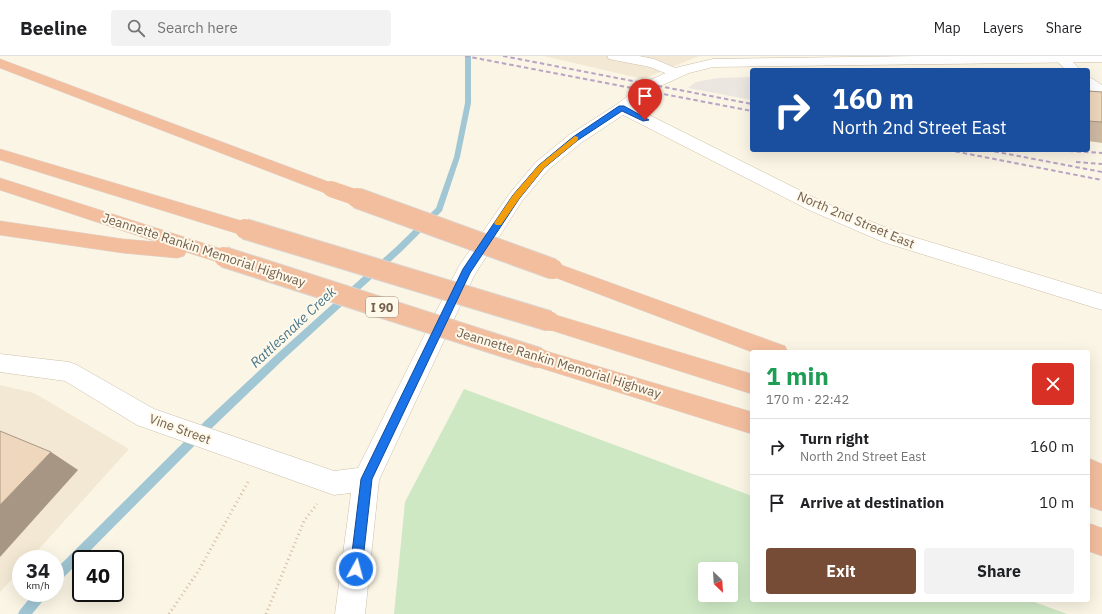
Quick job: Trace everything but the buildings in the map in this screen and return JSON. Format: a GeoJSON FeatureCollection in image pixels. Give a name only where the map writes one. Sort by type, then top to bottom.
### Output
{"type":"FeatureCollection","features":[{"type":"Feature","properties":{"kind":"highway"},"geometry":{"type":"LineString","coordinates":[[0,63],[331,189],[773,350]]}},
{"type":"Feature","properties":{"kind":"highway"},"geometry":{"type":"LineString","coordinates":[[0,154],[750,383]]}},
{"type":"Feature","properties":{"kind":"highway","name":"Jeannette Rankin Memorial Highway"},"geometry":{"type":"LineString","coordinates":[[0,184],[539,358],[750,422]]}},
{"type":"Feature","properties":{"kind":"highway"},"geometry":{"type":"LineString","coordinates":[[0,228],[123,246],[220,255]]}},
{"type":"Feature","properties":{"kind":"highway"},"geometry":{"type":"LineString","coordinates":[[1090,471],[1102,478]]}},
{"type":"Feature","properties":{"kind":"highway"},"geometry":{"type":"LineString","coordinates":[[1090,494],[1102,498]]}},
{"type":"Feature","properties":{"kind":"highway"},"geometry":{"type":"LineString","coordinates":[[1090,538],[1102,542]]}},
{"type":"Feature","properties":{"kind":"street"},"geometry":{"type":"LineString","coordinates":[[614,56],[654,63],[675,73]]}},
{"type":"Feature","properties":{"kind":"street"},"geometry":{"type":"LineString","coordinates":[[1060,57],[1072,68]]}},
{"type":"Feature","properties":{"kind":"street"},"geometry":{"type":"LineString","coordinates":[[350,614],[366,479],[466,271],[516,197],[542,166],[575,139],[622,108],[651,85],[675,73],[728,59],[1102,58]]}},
{"type":"Feature","properties":{"kind":"street"},"geometry":{"type":"LineString","coordinates":[[1090,83],[1102,92]]}},
{"type":"Feature","properties":{"kind":"street","name":"North 2nd Street East"},"geometry":{"type":"LineString","coordinates":[[622,108],[816,206],[890,237],[1102,302]]}},
{"type":"Feature","properties":{"kind":"street","name":"Vine Street"},"geometry":{"type":"LineString","coordinates":[[0,363],[69,372],[146,417],[334,483],[366,479]]}},
{"type":"Feature","properties":{"kind":"path"},"geometry":{"type":"LineString","coordinates":[[169,614],[199,570],[248,482]]}},
{"type":"Feature","properties":{"kind":"path"},"geometry":{"type":"LineString","coordinates":[[266,614],[304,521]]}},
{"type":"Feature","properties":{"kind":"shaded area"},"geometry":{"type":"Polygon","coordinates":[[[544,56],[699,56],[643,79],[544,56]]]}},
{"type":"Feature","properties":{"kind":"shaded area"},"geometry":{"type":"Polygon","coordinates":[[[750,77],[750,100],[688,88],[696,82],[717,78],[750,77]]]}},
{"type":"Feature","properties":{"kind":"shaded area"},"geometry":{"type":"Polygon","coordinates":[[[0,385],[34,393],[129,449],[38,550],[12,550],[12,579],[0,592],[0,385]]]}},
{"type":"Feature","properties":{"kind":"green space"},"geometry":{"type":"Polygon","coordinates":[[[464,389],[750,495],[750,602],[1034,602],[1067,614],[394,614],[405,502],[464,389]]]}},
{"type":"Feature","properties":{"kind":"waterway","name":"Rattlesnake Creek"},"geometry":{"type":"LineString","coordinates":[[64,569],[210,423],[281,356],[399,249],[439,209],[457,157],[468,103],[468,56]]}},
{"type":"Feature","properties":{"kind":"waterway","name":"Rattlesnake Creek"},"geometry":{"type":"LineString","coordinates":[[24,614],[34,602]]}},
{"type":"Feature","properties":{"kind":"railway"},"geometry":{"type":"LineString","coordinates":[[465,56],[750,111]]}},
{"type":"Feature","properties":{"kind":"railway"},"geometry":{"type":"LineString","coordinates":[[503,56],[750,104]]}},
{"type":"Feature","properties":{"kind":"railway"},"geometry":{"type":"LineString","coordinates":[[958,152],[1102,180]]}},
{"type":"Feature","properties":{"kind":"railway"},"geometry":{"type":"LineString","coordinates":[[997,152],[1102,172]]}},
{"type":"Feature","properties":{"kind":"railway"},"geometry":{"type":"LineString","coordinates":[[1086,152],[1102,153]]}},
{"type":"Feature","properties":{"kind":"railway"},"geometry":{"type":"LineString","coordinates":[[1076,162],[1102,164]]}},
{"type":"Feature","properties":{"kind":"slow traffic"},"geometry":{"type":"LineString","coordinates":[[498,223],[516,197],[542,166],[575,138]]}},
{"type":"Feature","properties":{"kind":"route"},"geometry":{"type":"LineString","coordinates":[[356,569],[366,479],[466,271],[516,197],[542,166],[575,139],[622,108],[645,120]]}}]}
